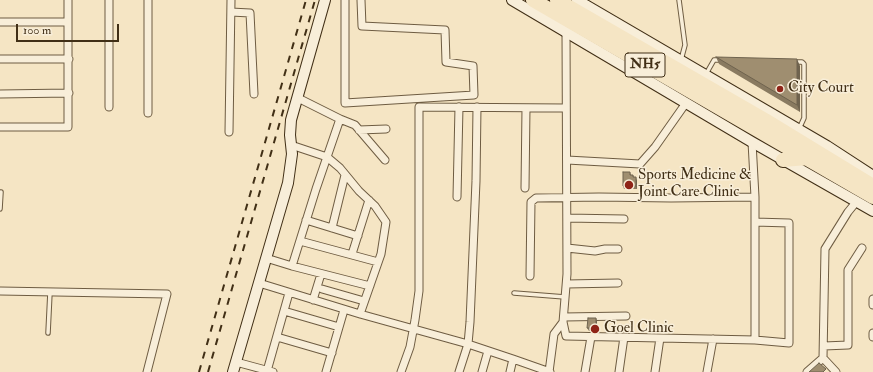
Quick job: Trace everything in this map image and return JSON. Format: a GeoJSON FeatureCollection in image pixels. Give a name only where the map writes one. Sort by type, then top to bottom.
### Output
{"type":"FeatureCollection","features":[{"type":"Feature","properties":{"kind":"highway","name":"NH5"},"geometry":{"type":"LineString","coordinates":[[534,0],[873,197]]}},
{"type":"Feature","properties":{"kind":"highway","name":"NH5"},"geometry":{"type":"LineString","coordinates":[[557,0],[758,130],[871,181]]}},
{"type":"Feature","properties":{"kind":"highway"},"geometry":{"type":"LineString","coordinates":[[783,160],[807,158]]}},
{"type":"Feature","properties":{"kind":"street"},"geometry":{"type":"LineString","coordinates":[[0,128],[68,127],[68,0]]}},
{"type":"Feature","properties":{"kind":"street"},"geometry":{"type":"LineString","coordinates":[[109,107],[110,0]]}},
{"type":"Feature","properties":{"kind":"street"},"geometry":{"type":"LineString","coordinates":[[148,0],[148,112]]}},
{"type":"Feature","properties":{"kind":"street"},"geometry":{"type":"LineString","coordinates":[[229,132],[231,0]]}},
{"type":"Feature","properties":{"kind":"street"},"geometry":{"type":"LineString","coordinates":[[233,372],[288,183],[292,154],[290,135],[291,120],[325,0]]}},
{"type":"Feature","properties":{"kind":"street"},"geometry":{"type":"LineString","coordinates":[[345,0],[345,103],[474,95],[473,66],[446,62],[445,30],[362,26],[361,0]]}},
{"type":"Feature","properties":{"kind":"street"},"geometry":{"type":"LineString","coordinates":[[512,0],[686,103],[758,130],[783,160],[873,211]]}},
{"type":"Feature","properties":{"kind":"street"},"geometry":{"type":"LineString","coordinates":[[577,0],[799,130],[871,181]]}},
{"type":"Feature","properties":{"kind":"street"},"geometry":{"type":"LineString","coordinates":[[231,12],[250,13],[254,94]]}},
{"type":"Feature","properties":{"kind":"street"},"geometry":{"type":"LineString","coordinates":[[0,22],[68,22]]}},
{"type":"Feature","properties":{"kind":"street"},"geometry":{"type":"LineString","coordinates":[[566,31],[567,284],[564,319],[566,336]]}},
{"type":"Feature","properties":{"kind":"street"},"geometry":{"type":"LineString","coordinates":[[0,59],[69,59]]}},
{"type":"Feature","properties":{"kind":"street"},"geometry":{"type":"LineString","coordinates":[[0,94],[69,94]]}},
{"type":"Feature","properties":{"kind":"street"},"geometry":{"type":"LineString","coordinates":[[298,98],[355,125],[385,160]]}},
{"type":"Feature","properties":{"kind":"street"},"geometry":{"type":"LineString","coordinates":[[566,160],[640,164],[655,147],[686,103]]}},
{"type":"Feature","properties":{"kind":"street"},"geometry":{"type":"LineString","coordinates":[[401,372],[410,346],[419,292],[419,107],[566,108]]}},
{"type":"Feature","properties":{"kind":"street"},"geometry":{"type":"LineString","coordinates":[[456,196],[459,107]]}},
{"type":"Feature","properties":{"kind":"street"},"geometry":{"type":"LineString","coordinates":[[459,372],[468,344],[476,181],[477,108]]}},
{"type":"Feature","properties":{"kind":"street"},"geometry":{"type":"LineString","coordinates":[[525,188],[526,108]]}},
{"type":"Feature","properties":{"kind":"street"},"geometry":{"type":"LineString","coordinates":[[292,266],[340,119]]}},
{"type":"Feature","properties":{"kind":"street"},"geometry":{"type":"LineString","coordinates":[[359,130],[386,129]]}},
{"type":"Feature","properties":{"kind":"street"},"geometry":{"type":"LineString","coordinates":[[755,340],[755,197],[758,130]]}},
{"type":"Feature","properties":{"kind":"street"},"geometry":{"type":"LineString","coordinates":[[291,145],[327,157],[340,168],[375,206],[386,222],[378,262],[360,314]]}},
{"type":"Feature","properties":{"kind":"street"},"geometry":{"type":"LineString","coordinates":[[332,228],[345,175]]}},
{"type":"Feature","properties":{"kind":"street"},"geometry":{"type":"LineString","coordinates":[[530,276],[532,202],[536,198],[599,196],[671,198],[755,197]]}},
{"type":"Feature","properties":{"kind":"street"},"geometry":{"type":"LineString","coordinates":[[352,254],[369,200]]}},
{"type":"Feature","properties":{"kind":"street"},"geometry":{"type":"LineString","coordinates":[[807,372],[823,358],[824,249],[857,201]]}},
{"type":"Feature","properties":{"kind":"street"},"geometry":{"type":"LineString","coordinates":[[567,218],[624,219]]}},
{"type":"Feature","properties":{"kind":"street"},"geometry":{"type":"LineString","coordinates":[[306,220],[358,236]]}},
{"type":"Feature","properties":{"kind":"street"},"geometry":{"type":"LineString","coordinates":[[553,339],[566,336],[755,340],[789,343],[789,224],[755,222]]}},
{"type":"Feature","properties":{"kind":"street"},"geometry":{"type":"LineString","coordinates":[[300,241],[378,262]]}},
{"type":"Feature","properties":{"kind":"street"},"geometry":{"type":"LineString","coordinates":[[567,248],[596,251],[618,249]]}},
{"type":"Feature","properties":{"kind":"street"},"geometry":{"type":"LineString","coordinates":[[824,346],[848,345],[848,270],[862,248]]}},
{"type":"Feature","properties":{"kind":"street"},"geometry":{"type":"LineString","coordinates":[[266,258],[370,286]]}},
{"type":"Feature","properties":{"kind":"street"},"geometry":{"type":"LineString","coordinates":[[313,300],[321,274]]}},
{"type":"Feature","properties":{"kind":"street"},"geometry":{"type":"LineString","coordinates":[[259,283],[344,310],[468,344],[550,372],[553,339],[556,330],[564,319]]}},
{"type":"Feature","properties":{"kind":"street"},"geometry":{"type":"LineString","coordinates":[[567,284],[618,283]]}},
{"type":"Feature","properties":{"kind":"street"},"geometry":{"type":"LineString","coordinates":[[322,288],[364,301]]}},
{"type":"Feature","properties":{"kind":"street"},"geometry":{"type":"LineString","coordinates":[[0,291],[167,294],[146,372]]}},
{"type":"Feature","properties":{"kind":"street"},"geometry":{"type":"LineString","coordinates":[[236,362],[270,371],[277,337],[289,293]]}},
{"type":"Feature","properties":{"kind":"street"},"geometry":{"type":"LineString","coordinates":[[873,299],[873,305]]}},
{"type":"Feature","properties":{"kind":"street"},"geometry":{"type":"LineString","coordinates":[[326,372],[344,310]]}},
{"type":"Feature","properties":{"kind":"street"},"geometry":{"type":"LineString","coordinates":[[284,311],[340,327]]}},
{"type":"Feature","properties":{"kind":"street"},"geometry":{"type":"LineString","coordinates":[[564,319],[626,316]]}},
{"type":"Feature","properties":{"kind":"street"},"geometry":{"type":"LineString","coordinates":[[277,337],[332,353]]}},
{"type":"Feature","properties":{"kind":"street"},"geometry":{"type":"LineString","coordinates":[[585,372],[591,337]]}},
{"type":"Feature","properties":{"kind":"street"},"geometry":{"type":"LineString","coordinates":[[619,372],[624,337]]}},
{"type":"Feature","properties":{"kind":"street"},"geometry":{"type":"LineString","coordinates":[[655,372],[660,338]]}},
{"type":"Feature","properties":{"kind":"street"},"geometry":{"type":"LineString","coordinates":[[707,372],[712,339]]}},
{"type":"Feature","properties":{"kind":"street"},"geometry":{"type":"LineString","coordinates":[[482,372],[488,351]]}},
{"type":"Feature","properties":{"kind":"street"},"geometry":{"type":"LineString","coordinates":[[823,358],[836,372]]}},
{"type":"Feature","properties":{"kind":"street"},"geometry":{"type":"LineString","coordinates":[[510,372],[513,359]]}},
{"type":"Feature","properties":{"kind":"lane"},"geometry":{"type":"LineString","coordinates":[[679,0],[685,45],[680,61]]}},
{"type":"Feature","properties":{"kind":"lane"},"geometry":{"type":"LineString","coordinates":[[706,75],[714,60],[728,60]]}},
{"type":"Feature","properties":{"kind":"lane"},"geometry":{"type":"LineString","coordinates":[[788,62],[802,62],[804,64],[804,118],[799,130]]}},
{"type":"Feature","properties":{"kind":"lane"},"geometry":{"type":"LineString","coordinates":[[0,209],[1,192]]}},
{"type":"Feature","properties":{"kind":"lane"},"geometry":{"type":"LineString","coordinates":[[48,333],[50,292]]}},
{"type":"Feature","properties":{"kind":"lane"},"geometry":{"type":"LineString","coordinates":[[514,292],[566,297]]}},
{"type":"Feature","properties":{"kind":"building","name":"City Court"},"geometry":{"type":"Polygon","coordinates":[[[716,57],[797,59],[797,105],[716,57]]]}},
{"type":"Feature","properties":{"kind":"building"},"geometry":{"type":"Polygon","coordinates":[[[623,172],[630,172],[630,175],[636,177],[636,186],[623,186],[623,172]]]}},
{"type":"Feature","properties":{"kind":"building"},"geometry":{"type":"Polygon","coordinates":[[[588,318],[596,318],[596,328],[587,328],[588,318]]]}},
{"type":"Feature","properties":{"kind":"building"},"geometry":{"type":"Polygon","coordinates":[[[819,363],[826,369],[823,372],[809,372],[819,363]]]}},
{"type":"Feature","properties":{"kind":"railway"},"geometry":{"type":"LineString","coordinates":[[199,372],[306,0]]}},
{"type":"Feature","properties":{"kind":"railway"},"geometry":{"type":"LineString","coordinates":[[208,372],[315,0]]}},
{"type":"Feature","properties":{"kind":"place","name":"City Court"},"geometry":{"type":"Point","coordinates":[780,89]}},
{"type":"Feature","properties":{"kind":"place","name":"Sports Medicine & Joint Care Clinic"},"geometry":{"type":"Point","coordinates":[629,185]}},
{"type":"Feature","properties":{"kind":"place","name":"Goel Clinic"},"geometry":{"type":"Point","coordinates":[595,329]}}]}
